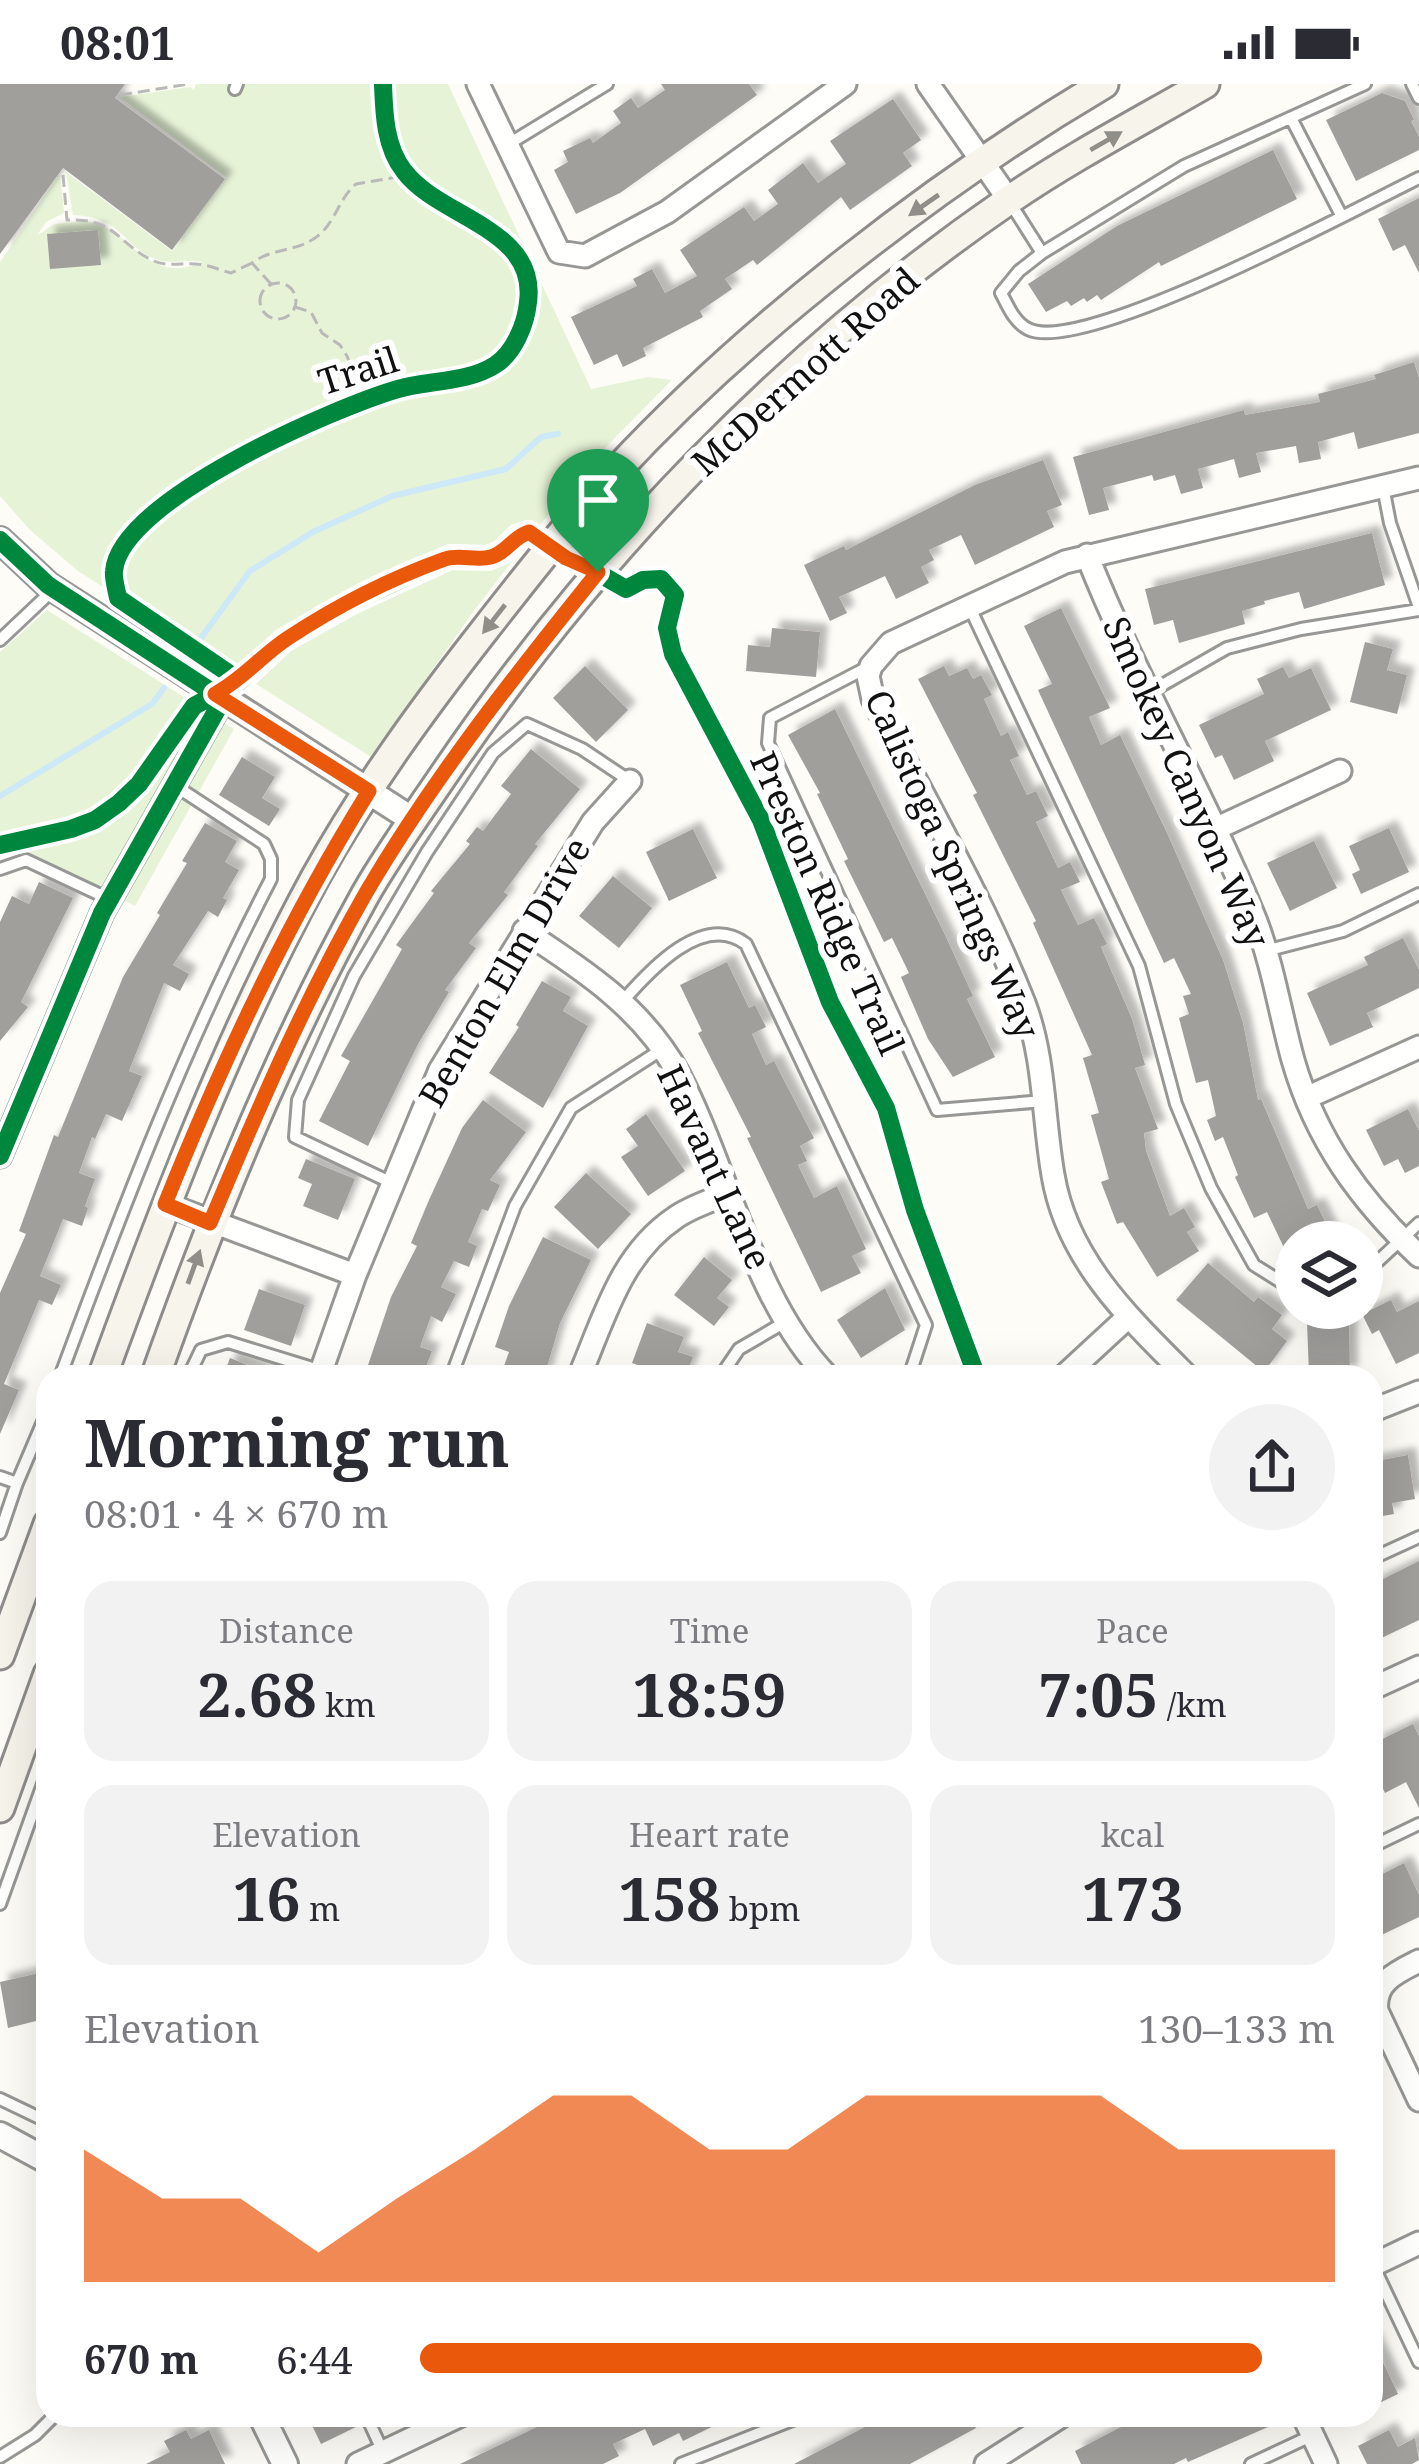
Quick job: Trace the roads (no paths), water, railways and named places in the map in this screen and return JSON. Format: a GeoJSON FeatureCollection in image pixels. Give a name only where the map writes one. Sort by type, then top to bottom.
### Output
{"type":"FeatureCollection","features":[{"type":"Feature","properties":{"kind":"main road","name":"McDermott Road"},"geometry":{"type":"LineString","coordinates":[[106,1365],[165,1204],[248,1010],[316,876],[441,686],[618,469],[751,343],[897,224],[1104,84]]}},
{"type":"Feature","properties":{"kind":"main road","name":"McDermott Road"},"geometry":{"type":"LineString","coordinates":[[159,1365],[210,1223],[265,1094],[366,893],[491,705],[598,572],[792,373],[932,257],[1009,200],[1204,84]]}},
{"type":"Feature","properties":{"kind":"main road"},"geometry":{"type":"LineString","coordinates":[[0,1655],[36,1557]]}},
{"type":"Feature","properties":{"kind":"main road"},"geometry":{"type":"LineString","coordinates":[[0,1808],[36,1708]]}},
{"type":"Feature","properties":{"kind":"street"},"geometry":{"type":"LineString","coordinates":[[478,84],[559,252],[584,256],[667,212],[845,84]]}},
{"type":"Feature","properties":{"kind":"street"},"geometry":{"type":"LineString","coordinates":[[928,84],[1009,200]]}},
{"type":"Feature","properties":{"kind":"street"},"geometry":{"type":"LineString","coordinates":[[871,666],[891,643],[1087,555],[1419,478]]}},
{"type":"Feature","properties":{"kind":"street"},"geometry":{"type":"LineString","coordinates":[[0,540],[54,589],[413,820]]}},
{"type":"Feature","properties":{"kind":"street","name":"Smokey Canyon Way"},"geometry":{"type":"LineString","coordinates":[[1087,555],[1265,951],[1306,1098],[1340,1168],[1419,1256]]}},
{"type":"Feature","properties":{"kind":"street","name":"Calistoga Springs Way"},"geometry":{"type":"LineString","coordinates":[[871,666],[873,699],[1024,1004],[1035,1036],[1060,1208],[1089,1267],[1128,1317],[1176,1365]]}},
{"type":"Feature","properties":{"kind":"street"},"geometry":{"type":"LineString","coordinates":[[0,1156],[109,899],[174,785],[212,692]]}},
{"type":"Feature","properties":{"kind":"street"},"geometry":{"type":"LineString","coordinates":[[1213,830],[1340,771]]}},
{"type":"Feature","properties":{"kind":"street","name":"Benton Elm Drive"},"geometry":{"type":"LineString","coordinates":[[324,1365],[440,1070],[593,822],[630,781]]}},
{"type":"Feature","properties":{"kind":"street","name":"Havant Lane"},"geometry":{"type":"LineString","coordinates":[[524,931],[592,975],[622,1001],[662,1050],[677,1073],[787,1321],[817,1365]]}},
{"type":"Feature","properties":{"kind":"street"},"geometry":{"type":"LineString","coordinates":[[1306,1098],[1419,1047]]}},
{"type":"Feature","properties":{"kind":"street"},"geometry":{"type":"LineString","coordinates":[[584,1365],[619,1279],[645,1244],[677,1216],[727,1194]]}},
{"type":"Feature","properties":{"kind":"street"},"geometry":{"type":"LineString","coordinates":[[165,1204],[356,1275]]}},
{"type":"Feature","properties":{"kind":"street"},"geometry":{"type":"LineString","coordinates":[[1076,1365],[1128,1317]]}},
{"type":"Feature","properties":{"kind":"street"},"geometry":{"type":"LineString","coordinates":[[1383,1406],[1419,1392]]}},
{"type":"Feature","properties":{"kind":"street"},"geometry":{"type":"LineString","coordinates":[[1383,1684],[1419,1667]]}},
{"type":"Feature","properties":{"kind":"street"},"geometry":{"type":"LineString","coordinates":[[1383,1986],[1396,1972],[1419,1961]]}},
{"type":"Feature","properties":{"kind":"street"},"geometry":{"type":"LineString","coordinates":[[1383,2024],[1419,2100]]}},
{"type":"Feature","properties":{"kind":"street"},"geometry":{"type":"LineString","coordinates":[[0,2135],[36,2154]]}},
{"type":"Feature","properties":{"kind":"street"},"geometry":{"type":"LineString","coordinates":[[1383,2261],[1419,2243]]}},
{"type":"Feature","properties":{"kind":"street"},"geometry":{"type":"LineString","coordinates":[[267,2427],[285,2464]]}},
{"type":"Feature","properties":{"kind":"street"},"geometry":{"type":"LineString","coordinates":[[358,2464],[436,2427]]}},
{"type":"Feature","properties":{"kind":"street"},"geometry":{"type":"LineString","coordinates":[[986,2464],[1044,2427]]}},
{"type":"Feature","properties":{"kind":"street"},"geometry":{"type":"LineString","coordinates":[[1309,2427],[1326,2464]]}},
{"type":"Feature","properties":{"kind":"lane"},"geometry":{"type":"LineString","coordinates":[[508,145],[607,84]]}},
{"type":"Feature","properties":{"kind":"lane"},"geometry":{"type":"LineString","coordinates":[[1365,84],[1337,90],[1291,118],[1184,166],[1042,253],[1000,293],[1015,318],[1031,332],[1061,332],[1164,302],[1419,178]]}},
{"type":"Feature","properties":{"kind":"lane"},"geometry":{"type":"LineString","coordinates":[[1412,84],[1419,98]]}},
{"type":"Feature","properties":{"kind":"lane"},"geometry":{"type":"LineString","coordinates":[[1291,118],[1341,215]]}},
{"type":"Feature","properties":{"kind":"lane"},"geometry":{"type":"LineString","coordinates":[[1009,200],[1042,253]]}},
{"type":"Feature","properties":{"kind":"lane"},"geometry":{"type":"LineString","coordinates":[[1147,694],[1227,648],[1419,608],[1383,487]]}},
{"type":"Feature","properties":{"kind":"lane"},"geometry":{"type":"LineString","coordinates":[[0,640],[54,589]]}},
{"type":"Feature","properties":{"kind":"lane"},"geometry":{"type":"LineString","coordinates":[[969,606],[1139,966],[1176,1104],[1211,1189],[1254,1264],[1275,1278]]}},
{"type":"Feature","properties":{"kind":"lane"},"geometry":{"type":"LineString","coordinates":[[871,666],[770,718],[768,743],[937,1110],[1044,1101]]}},
{"type":"Feature","properties":{"kind":"lane"},"geometry":{"type":"LineString","coordinates":[[392,1183],[296,1137],[298,1100],[354,976],[427,852],[493,753],[527,724],[582,749],[630,781]]}},
{"type":"Feature","properties":{"kind":"lane"},"geometry":{"type":"LineString","coordinates":[[64,1365],[179,1068],[271,879],[265,844],[174,785]]}},
{"type":"Feature","properties":{"kind":"lane"},"geometry":{"type":"LineString","coordinates":[[0,869],[26,860],[109,899]]}},
{"type":"Feature","properties":{"kind":"lane"},"geometry":{"type":"LineString","coordinates":[[1265,951],[1343,931],[1419,894]]}},
{"type":"Feature","properties":{"kind":"lane"},"geometry":{"type":"LineString","coordinates":[[622,1001],[650,970],[688,944],[714,933],[735,935],[746,944],[926,1325],[913,1365]]}},
{"type":"Feature","properties":{"kind":"lane"},"geometry":{"type":"LineString","coordinates":[[455,1365],[515,1206],[571,1108],[662,1050]]}},
{"type":"Feature","properties":{"kind":"lane"},"geometry":{"type":"LineString","coordinates":[[1383,1256],[1419,1223]]}},
{"type":"Feature","properties":{"kind":"lane"},"geometry":{"type":"LineString","coordinates":[[729,1365],[740,1349],[787,1321]]}},
{"type":"Feature","properties":{"kind":"lane"},"geometry":{"type":"LineString","coordinates":[[194,1365],[201,1350],[227,1342],[295,1365]]}},
{"type":"Feature","properties":{"kind":"lane"},"geometry":{"type":"LineString","coordinates":[[0,1533],[36,1439]]}},
{"type":"Feature","properties":{"kind":"lane"},"geometry":{"type":"LineString","coordinates":[[0,1477],[17,1483]]}},
{"type":"Feature","properties":{"kind":"lane"},"geometry":{"type":"LineString","coordinates":[[1383,1554],[1419,1537]]}},
{"type":"Feature","properties":{"kind":"lane"},"geometry":{"type":"LineString","coordinates":[[0,1904],[36,1804]]}},
{"type":"Feature","properties":{"kind":"lane"},"geometry":{"type":"LineString","coordinates":[[1383,1840],[1419,1824]]}},
{"type":"Feature","properties":{"kind":"lane"},"geometry":{"type":"LineString","coordinates":[[0,2099],[36,2116]]}},
{"type":"Feature","properties":{"kind":"lane"},"geometry":{"type":"LineString","coordinates":[[1383,2288],[1419,2362]]}},
{"type":"Feature","properties":{"kind":"lane"},"geometry":{"type":"LineString","coordinates":[[0,2457],[42,2427]]}},
{"type":"Feature","properties":{"kind":"lane"},"geometry":{"type":"LineString","coordinates":[[372,2427],[383,2452]]}},
{"type":"Feature","properties":{"kind":"lane"},"geometry":{"type":"LineString","coordinates":[[681,2464],[775,2427]]}},
{"type":"Feature","properties":{"kind":"lane"},"geometry":{"type":"LineString","coordinates":[[1251,2464],[1305,2427]]}},
{"type":"Feature","properties":{"kind":"waterway"},"geometry":{"type":"LineString","coordinates":[[198,642],[250,571],[313,532],[392,496],[506,469],[541,437],[558,434]]}},
{"type":"Feature","properties":{"kind":"waterway"},"geometry":{"type":"LineString","coordinates":[[0,796],[152,704],[164,688]]}}]}
